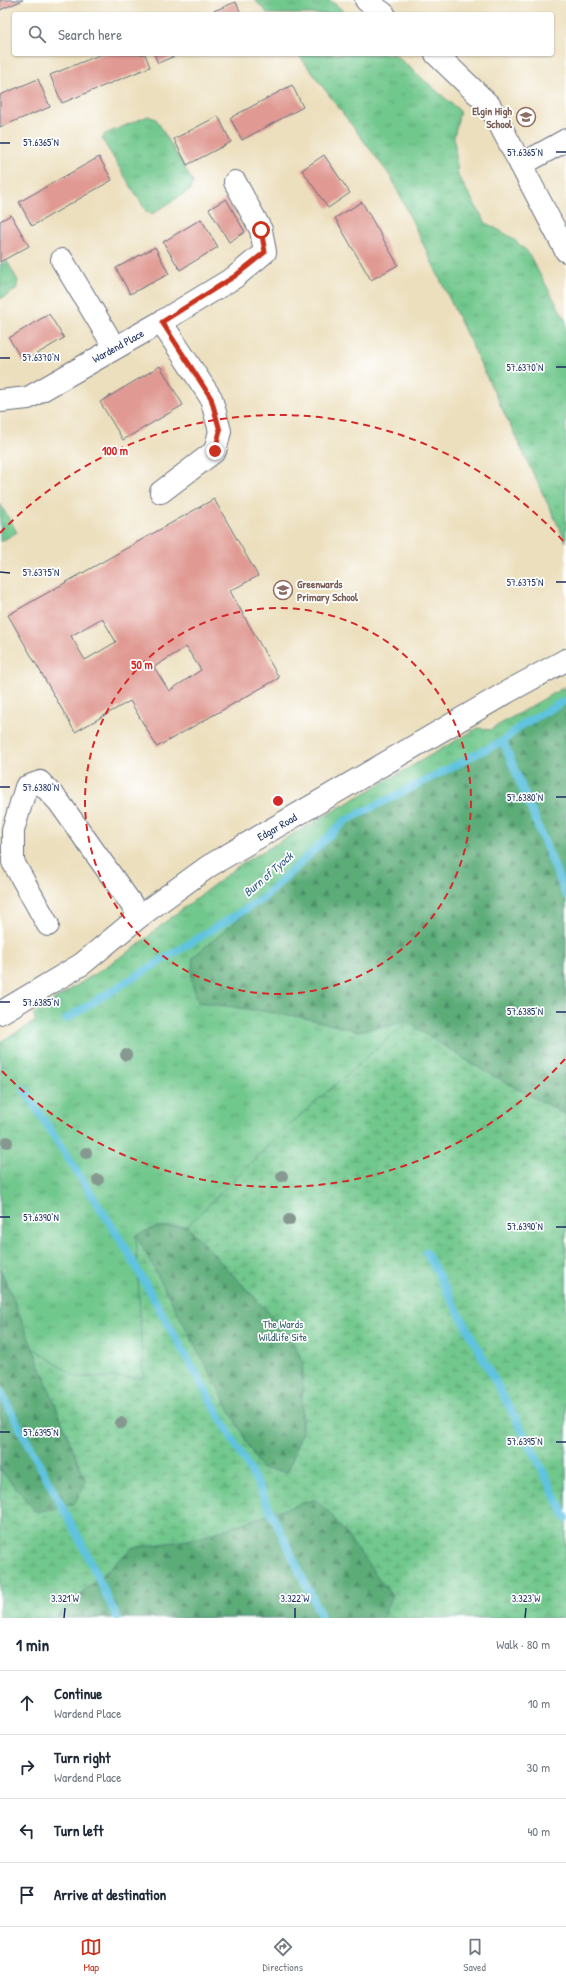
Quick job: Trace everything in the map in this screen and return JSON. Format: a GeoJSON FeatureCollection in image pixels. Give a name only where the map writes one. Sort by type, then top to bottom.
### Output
{"type":"FeatureCollection","features":[{"type":"Feature","properties":{"kind":"street"},"geometry":{"type":"LineString","coordinates":[[366,0],[381,12]]}},
{"type":"Feature","properties":{"kind":"street"},"geometry":{"type":"LineString","coordinates":[[438,56],[490,106],[566,251]]}},
{"type":"Feature","properties":{"kind":"street"},"geometry":{"type":"LineString","coordinates":[[521,165],[566,140]]}},
{"type":"Feature","properties":{"kind":"street","name":"Wardend Place"},"geometry":{"type":"LineString","coordinates":[[0,401],[28,398],[162,322],[235,276],[265,252],[261,230],[235,182]]}},
{"type":"Feature","properties":{"kind":"street"},"geometry":{"type":"LineString","coordinates":[[62,260],[115,348]]}},
{"type":"Feature","properties":{"kind":"street"},"geometry":{"type":"LineString","coordinates":[[162,322],[211,398],[220,431],[215,451],[162,492]]}},
{"type":"Feature","properties":{"kind":"street","name":"Edgar Road"},"geometry":{"type":"LineString","coordinates":[[0,1013],[82,964],[140,916],[209,866],[509,691],[566,660]]}},
{"type":"Feature","properties":{"kind":"street"},"geometry":{"type":"LineString","coordinates":[[48,925],[14,862],[13,830],[26,787],[40,782],[59,802],[140,916]]}},
{"type":"Feature","properties":{"kind":"green space"},"geometry":{"type":"Polygon","coordinates":[[[255,0],[330,0],[345,12],[266,12],[255,0]]]}},
{"type":"Feature","properties":{"kind":"green space"},"geometry":{"type":"Polygon","coordinates":[[[300,56],[396,56],[460,111],[454,137],[458,176],[486,223],[511,237],[527,251],[566,321],[566,542],[391,177],[300,56]]]}},
{"type":"Feature","properties":{"kind":"green space"},"geometry":{"type":"Polygon","coordinates":[[[148,116],[156,119],[193,182],[190,190],[152,214],[146,211],[102,139],[105,134],[148,116]]]}},
{"type":"Feature","properties":{"kind":"green space"},"geometry":{"type":"Polygon","coordinates":[[[7,261],[18,281],[16,290],[0,299],[0,264],[7,261]]]}},
{"type":"Feature","properties":{"kind":"green space"},"geometry":{"type":"Polygon","coordinates":[[[0,504],[17,532],[0,542],[0,504]]]}},
{"type":"Feature","properties":{"kind":"green space","name":"The Wards Wildlife Site"},"geometry":{"type":"Polygon","coordinates":[[[566,686],[566,1618],[0,1618],[0,1042],[36,1021],[33,1014],[136,947],[164,923],[241,864],[478,728],[490,730],[566,686]]]}},
{"type":"Feature","properties":{"kind":"green space"},"geometry":{"type":"Polygon","coordinates":[[[566,700],[566,1115],[472,1064],[407,1022],[358,1031],[296,1016],[198,1002],[191,980],[193,957],[262,899],[345,821],[440,773],[566,700]]]}},
{"type":"Feature","properties":{"kind":"green space"},"geometry":{"type":"Polygon","coordinates":[[[407,1022],[472,1064],[566,1115],[566,1618],[382,1618],[392,1596],[330,1513],[315,1499],[195,1539],[132,1548],[54,1618],[0,1618],[0,1469],[36,1512],[74,1504],[86,1482],[33,1348],[77,1377],[143,1378],[136,1235],[261,1469],[288,1472],[302,1431],[303,1362],[289,1334],[187,1226],[288,1126],[407,1022]]]}},
{"type":"Feature","properties":{"kind":"green space"},"geometry":{"type":"Polygon","coordinates":[[[187,1226],[289,1334],[303,1362],[302,1431],[288,1472],[261,1469],[136,1235],[157,1227],[187,1226]]]}},
{"type":"Feature","properties":{"kind":"green space"},"geometry":{"type":"Polygon","coordinates":[[[0,1269],[11,1293],[86,1482],[74,1504],[36,1512],[0,1469],[0,1269]]]}},
{"type":"Feature","properties":{"kind":"green space"},"geometry":{"type":"Polygon","coordinates":[[[315,1499],[330,1513],[392,1596],[383,1618],[54,1618],[132,1548],[195,1539],[315,1499]]]}},
{"type":"Feature","properties":{"kind":"building"},"geometry":{"type":"Polygon","coordinates":[[[0,0],[23,0],[0,10],[0,0]]]}},
{"type":"Feature","properties":{"kind":"building"},"geometry":{"type":"Polygon","coordinates":[[[236,2],[240,12],[211,12],[236,2]]]}},
{"type":"Feature","properties":{"kind":"building"},"geometry":{"type":"Polygon","coordinates":[[[97,56],[146,56],[150,67],[62,103],[50,75],[97,56]]]}},
{"type":"Feature","properties":{"kind":"building"},"geometry":{"type":"Polygon","coordinates":[[[155,56],[175,56],[158,63],[155,56]]]}},
{"type":"Feature","properties":{"kind":"building"},"geometry":{"type":"Polygon","coordinates":[[[38,79],[50,107],[0,127],[0,95],[38,79]]]}},
{"type":"Feature","properties":{"kind":"building"},"geometry":{"type":"Polygon","coordinates":[[[292,85],[303,107],[242,140],[230,118],[292,85]]]}},
{"type":"Feature","properties":{"kind":"building"},"geometry":{"type":"Polygon","coordinates":[[[218,116],[231,142],[187,165],[174,139],[218,116]]]}},
{"type":"Feature","properties":{"kind":"building"},"geometry":{"type":"Polygon","coordinates":[[[324,155],[350,193],[328,208],[302,170],[324,155]]]}},
{"type":"Feature","properties":{"kind":"building"},"geometry":{"type":"Polygon","coordinates":[[[99,157],[112,180],[32,226],[19,202],[99,157]]]}},
{"type":"Feature","properties":{"kind":"building"},"geometry":{"type":"Polygon","coordinates":[[[226,199],[245,232],[229,242],[209,209],[226,199]]]}},
{"type":"Feature","properties":{"kind":"building"},"geometry":{"type":"Polygon","coordinates":[[[362,202],[398,265],[371,280],[335,218],[362,202]]]}},
{"type":"Feature","properties":{"kind":"building"},"geometry":{"type":"Polygon","coordinates":[[[11,215],[29,246],[0,262],[0,221],[11,215]]]}},
{"type":"Feature","properties":{"kind":"building"},"geometry":{"type":"Polygon","coordinates":[[[201,219],[218,247],[180,270],[163,242],[201,219]]]}},
{"type":"Feature","properties":{"kind":"building"},"geometry":{"type":"Polygon","coordinates":[[[155,247],[169,274],[130,294],[116,268],[155,247]]]}},
{"type":"Feature","properties":{"kind":"building"},"geometry":{"type":"Polygon","coordinates":[[[49,314],[64,338],[23,362],[9,338],[49,314]]]}},
{"type":"Feature","properties":{"kind":"building"},"geometry":{"type":"Polygon","coordinates":[[[160,366],[183,405],[123,440],[100,402],[160,366]]]}},
{"type":"Feature","properties":{"kind":"building"},"geometry":{"type":"Polygon","coordinates":[[[214,499],[258,576],[230,591],[279,678],[157,747],[130,701],[75,732],[8,615],[214,499]],[[102,618],[71,636],[85,660],[116,642],[102,618]],[[186,647],[154,667],[169,691],[201,670],[186,647]]]}},
{"type":"Feature","properties":{"kind":"waterway","name":"Burn of Tyock"},"geometry":{"type":"LineString","coordinates":[[470,757],[503,741],[522,725],[566,700]]}},
{"type":"Feature","properties":{"kind":"waterway"},"geometry":{"type":"LineString","coordinates":[[503,741],[566,895]]}},
{"type":"Feature","properties":{"kind":"waterway","name":"Burn of Tyock"},"geometry":{"type":"LineString","coordinates":[[66,1019],[262,899],[345,821],[464,761]]}},
{"type":"Feature","properties":{"kind":"waterway"},"geometry":{"type":"LineString","coordinates":[[24,1089],[122,1242],[256,1481],[322,1618]]}},
{"type":"Feature","properties":{"kind":"waterway"},"geometry":{"type":"LineString","coordinates":[[426,1252],[534,1453],[566,1518]]}},
{"type":"Feature","properties":{"kind":"waterway"},"geometry":{"type":"LineString","coordinates":[[0,1391],[82,1544],[117,1618]]}},
{"type":"Feature","properties":{"kind":"place","name":"Elgin High School"},"geometry":{"type":"Point","coordinates":[526,117]}},
{"type":"Feature","properties":{"kind":"place","name":"Greenwards Primary School"},"geometry":{"type":"Point","coordinates":[283,590]}},
{"type":"Feature","properties":{"kind":"route"},"geometry":{"type":"LineString","coordinates":[[215,451],[220,431],[211,398],[162,322],[235,276],[265,252],[261,230]]}}]}
